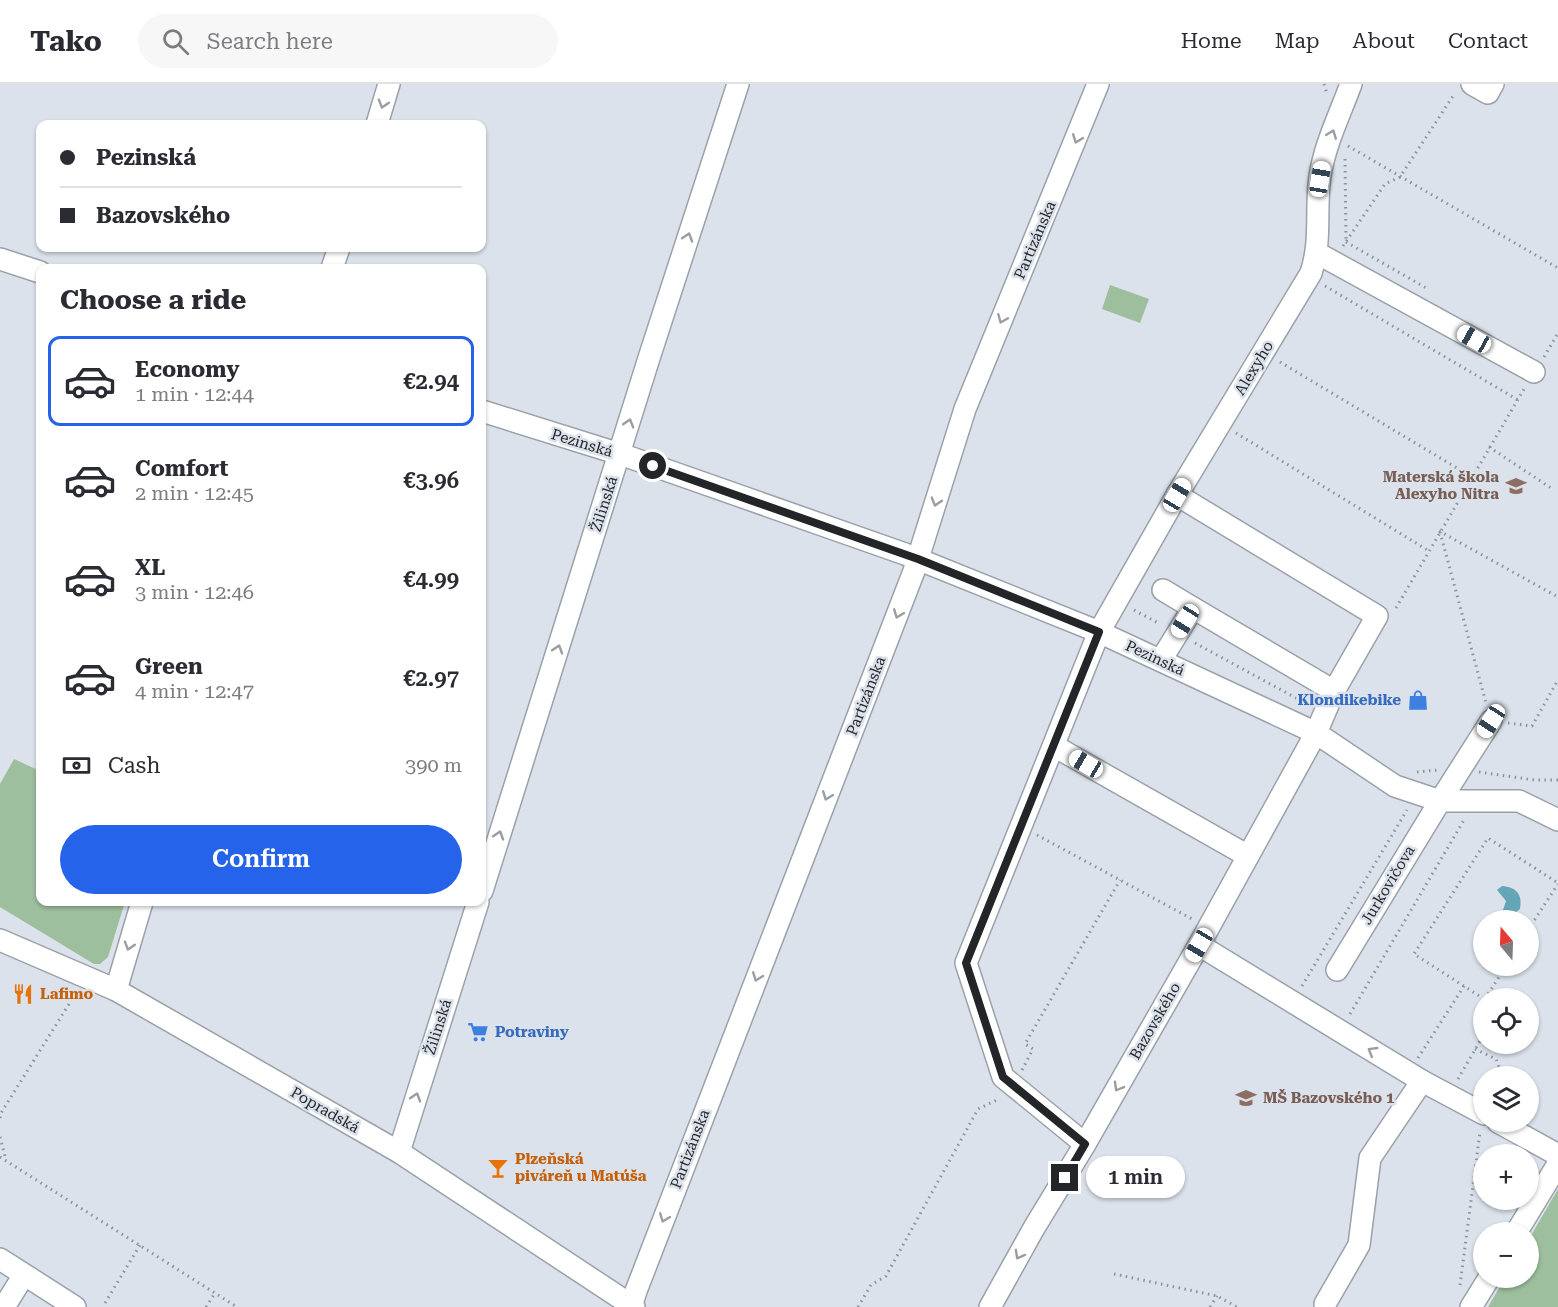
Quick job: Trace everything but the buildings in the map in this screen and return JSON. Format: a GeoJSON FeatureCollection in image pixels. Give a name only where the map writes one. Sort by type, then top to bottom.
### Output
{"type":"FeatureCollection","features":[{"type":"Feature","properties":{"kind":"street"},"geometry":{"type":"LineString","coordinates":[[378,120],[389,84]]}},
{"type":"Feature","properties":{"kind":"street","name":"Žilinská"},"geometry":{"type":"LineString","coordinates":[[486,878],[649,358],[738,84]]}},
{"type":"Feature","properties":{"kind":"street","name":"Partizánska"},"geometry":{"type":"LineString","coordinates":[[632,1306],[918,559],[965,408],[1098,84]]}},
{"type":"Feature","properties":{"kind":"street","name":"Alexyho"},"geometry":{"type":"LineString","coordinates":[[1085,1144],[1003,1077],[966,963],[1099,632],[1177,495],[1311,273],[1317,253],[1320,179],[1324,155],[1351,84]]}},
{"type":"Feature","properties":{"kind":"street"},"geometry":{"type":"LineString","coordinates":[[1472,84],[1488,93],[1493,84]]}},
{"type":"Feature","properties":{"kind":"street"},"geometry":{"type":"LineString","coordinates":[[1317,253],[1534,372]]}},
{"type":"Feature","properties":{"kind":"street"},"geometry":{"type":"LineString","coordinates":[[0,259],[36,271]]}},
{"type":"Feature","properties":{"kind":"street","name":"Pezinská"},"geometry":{"type":"LineString","coordinates":[[486,412],[620,454],[918,559],[1099,632],[1316,733]]}},
{"type":"Feature","properties":{"kind":"street","name":"Bazovského"},"geometry":{"type":"LineString","coordinates":[[990,1307],[1199,945],[1316,733],[1334,691],[1377,616],[1177,495]]}},
{"type":"Feature","properties":{"kind":"street"},"geometry":{"type":"LineString","coordinates":[[1163,590],[1334,691]]}},
{"type":"Feature","properties":{"kind":"street"},"geometry":{"type":"LineString","coordinates":[[1161,660],[1193,608]]}},
{"type":"Feature","properties":{"kind":"street","name":"Jurkovičova"},"geometry":{"type":"LineString","coordinates":[[1337,970],[1491,721]]}},
{"type":"Feature","properties":{"kind":"street"},"geometry":{"type":"LineString","coordinates":[[1316,733],[1395,786],[1440,801],[1519,801],[1558,820]]}},
{"type":"Feature","properties":{"kind":"street"},"geometry":{"type":"LineString","coordinates":[[1054,746],[1248,856]]}},
{"type":"Feature","properties":{"kind":"street"},"geometry":{"type":"LineString","coordinates":[[116,990],[141,906]]}},
{"type":"Feature","properties":{"kind":"street","name":"Žilinská"},"geometry":{"type":"LineString","coordinates":[[399,1152],[477,906]]}},
{"type":"Feature","properties":{"kind":"street","name":"Popradská"},"geometry":{"type":"LineString","coordinates":[[0,940],[116,990],[399,1152],[632,1306]]}},
{"type":"Feature","properties":{"kind":"street"},"geometry":{"type":"LineString","coordinates":[[1199,945],[1473,1112]]}},
{"type":"Feature","properties":{"kind":"street"},"geometry":{"type":"LineString","coordinates":[[1325,1304],[1359,1245],[1370,1158],[1422,1081]]}},
{"type":"Feature","properties":{"kind":"street"},"geometry":{"type":"LineString","coordinates":[[1510,1132],[1558,1155]]}},
{"type":"Feature","properties":{"kind":"street"},"geometry":{"type":"LineString","coordinates":[[1523,1222],[1558,1164]]}},
{"type":"Feature","properties":{"kind":"street"},"geometry":{"type":"LineString","coordinates":[[0,1259],[75,1307]]}},
{"type":"Feature","properties":{"kind":"street"},"geometry":{"type":"LineString","coordinates":[[4,1307],[24,1275]]}},
{"type":"Feature","properties":{"kind":"street"},"geometry":{"type":"LineString","coordinates":[[1471,1307],[1483,1288]]}},
{"type":"Feature","properties":{"kind":"path"},"geometry":{"type":"LineString","coordinates":[[1324,84],[1335,126]]}},
{"type":"Feature","properties":{"kind":"path"},"geometry":{"type":"LineString","coordinates":[[1461,84],[1400,177],[1385,184],[1346,242],[1344,144],[1400,177],[1558,268]]}},
{"type":"Feature","properties":{"kind":"path"},"geometry":{"type":"LineString","coordinates":[[1320,283],[1518,400]]}},
{"type":"Feature","properties":{"kind":"path"},"geometry":{"type":"LineString","coordinates":[[1394,611],[1439,531],[1558,333]]}},
{"type":"Feature","properties":{"kind":"path"},"geometry":{"type":"LineString","coordinates":[[1276,359],[1472,477]]}},
{"type":"Feature","properties":{"kind":"path"},"geometry":{"type":"LineString","coordinates":[[1219,425],[1429,551]]}},
{"type":"Feature","properties":{"kind":"path"},"geometry":{"type":"LineString","coordinates":[[1489,447],[1551,488]]}},
{"type":"Feature","properties":{"kind":"path"},"geometry":{"type":"LineString","coordinates":[[1439,531],[1558,597]]}},
{"type":"Feature","properties":{"kind":"path"},"geometry":{"type":"LineString","coordinates":[[1439,531],[1491,721],[1532,726],[1558,680]]}},
{"type":"Feature","properties":{"kind":"path"},"geometry":{"type":"LineString","coordinates":[[1129,607],[1324,713]]}},
{"type":"Feature","properties":{"kind":"path"},"geometry":{"type":"LineString","coordinates":[[1347,1019],[1476,801]]}},
{"type":"Feature","properties":{"kind":"path"},"geometry":{"type":"LineString","coordinates":[[1302,986],[1409,805]]}},
{"type":"Feature","properties":{"kind":"path"},"geometry":{"type":"LineString","coordinates":[[1473,992],[1414,954],[1488,838],[1558,884],[1539,913]]}},
{"type":"Feature","properties":{"kind":"path"},"geometry":{"type":"LineString","coordinates":[[1417,1060],[1464,986]]}},
{"type":"Feature","properties":{"kind":"path"},"geometry":{"type":"LineString","coordinates":[[0,1118],[74,996],[65,991]]}},
{"type":"Feature","properties":{"kind":"path"},"geometry":{"type":"LineString","coordinates":[[1457,1082],[1473,1053]]}},
{"type":"Feature","properties":{"kind":"path"},"geometry":{"type":"LineString","coordinates":[[1486,1054],[1496,1059],[1499,1066]]}},
{"type":"Feature","properties":{"kind":"path"},"geometry":{"type":"LineString","coordinates":[[1460,1285],[1485,1132]]}},
{"type":"Feature","properties":{"kind":"path"},"geometry":{"type":"LineString","coordinates":[[0,1137],[6,1160]]}},
{"type":"Feature","properties":{"kind":"path"},"geometry":{"type":"LineString","coordinates":[[0,1156],[237,1307]]}},
{"type":"Feature","properties":{"kind":"path"},"geometry":{"type":"LineString","coordinates":[[105,1303],[140,1245]]}},
{"type":"Feature","properties":{"kind":"path"},"geometry":{"type":"LineString","coordinates":[[1114,1274],[1217,1296],[1237,1307]]}},
{"type":"Feature","properties":{"kind":"path"},"geometry":{"type":"LineString","coordinates":[[206,1307],[215,1293]]}},
{"type":"Feature","properties":{"kind":"path"},"geometry":{"type":"LineString","coordinates":[[1210,1307],[1217,1296]]}},
{"type":"Feature","properties":{"kind":"green space"},"geometry":{"type":"Polygon","coordinates":[[[1110,285],[1149,299],[1140,323],[1102,309],[1110,285]]]}},
{"type":"Feature","properties":{"kind":"green space"},"geometry":{"type":"Polygon","coordinates":[[[14,759],[36,769],[36,906],[124,906],[108,957],[100,964],[94,964],[0,907],[0,784],[14,759]]]}},
{"type":"Feature","properties":{"kind":"green space"},"geometry":{"type":"Polygon","coordinates":[[[1558,1189],[1558,1307],[1488,1307],[1499,1288],[1539,1288],[1539,1222],[1558,1189]]]}},
{"type":"Feature","properties":{"kind":"water"},"geometry":{"type":"Polygon","coordinates":[[[1502,886],[1515,890],[1519,895],[1520,909],[1503,910],[1506,901],[1497,890],[1502,886]]]}},
{"type":"Feature","properties":{"kind":"place","name":"Materská škola Alexyho Nitra"},"geometry":{"type":"Point","coordinates":[1516,486]}},
{"type":"Feature","properties":{"kind":"place","name":"Klondikebike"},"geometry":{"type":"Point","coordinates":[1418,700]}},
{"type":"Feature","properties":{"kind":"place","name":"Lafimo"},"geometry":{"type":"Point","coordinates":[23,994]}},
{"type":"Feature","properties":{"kind":"place","name":"Potraviny"},"geometry":{"type":"Point","coordinates":[478,1032]}},
{"type":"Feature","properties":{"kind":"place","name":"MŠ Bazovského 1"},"geometry":{"type":"Point","coordinates":[1246,1098]}},
{"type":"Feature","properties":{"kind":"place","name":"Plzeňská piváreň u Matúša"},"geometry":{"type":"Point","coordinates":[498,1168]}},
{"type":"Feature","properties":{"kind":"route"},"geometry":{"type":"LineString","coordinates":[[653,466],[918,559],[1099,632],[966,963],[1003,1077],[1085,1144],[1065,1178]]}}]}
